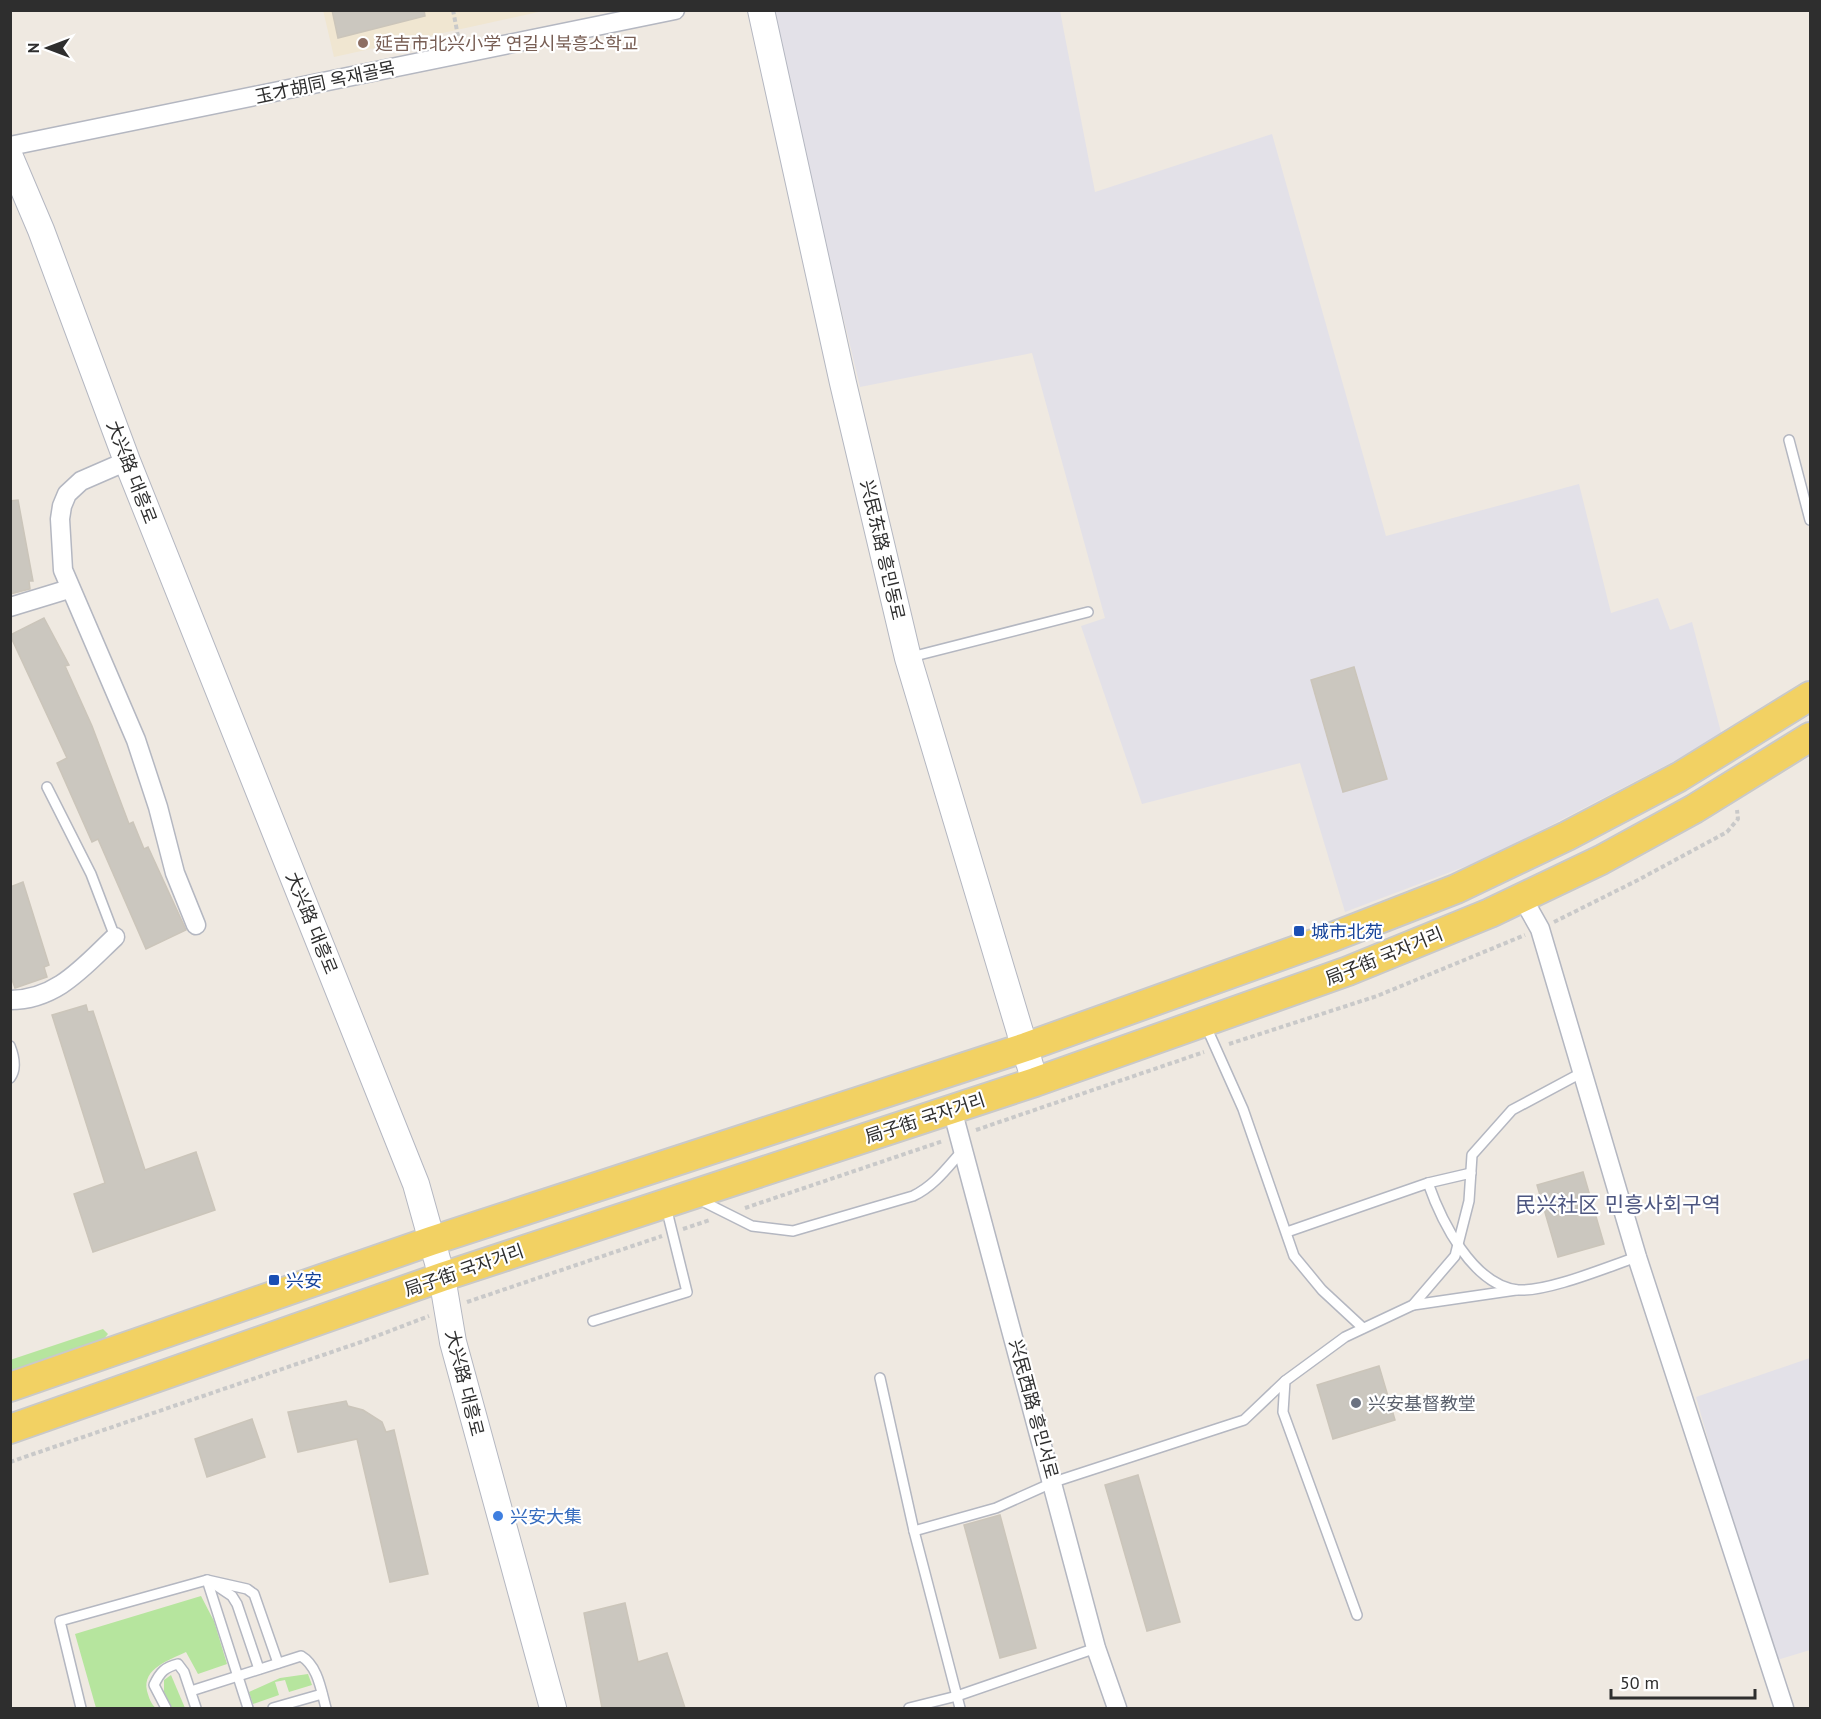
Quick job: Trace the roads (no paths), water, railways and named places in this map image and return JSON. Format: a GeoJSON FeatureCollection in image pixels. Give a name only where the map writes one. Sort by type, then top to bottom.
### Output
{"type":"FeatureCollection","features":[{"type":"Feature","properties":{"kind":"main road","name":"局子街 국자거리"},"geometry":{"type":"LineString","coordinates":[[10,1387],[431,1241],[1026,1047],[1330,939],[1456,889],[1568,836],[1679,777],[1810,696]]}},
{"type":"Feature","properties":{"kind":"main road","name":"局子街 국자거리"},"geometry":{"type":"LineString","coordinates":[[10,1429],[442,1277],[1035,1082],[1348,971],[1522,897],[1601,860],[1694,809],[1810,737]]}},
{"type":"Feature","properties":{"kind":"street","name":"玉才胡同 옥재골목"},"geometry":{"type":"LineString","coordinates":[[10,146],[675,10]]}},
{"type":"Feature","properties":{"kind":"street","name":"兴民东路 흥민동로"},"geometry":{"type":"LineString","coordinates":[[761,10],[843,383],[908,658],[1035,1082]]}},
{"type":"Feature","properties":{"kind":"street","name":"大兴路 대흥로"},"geometry":{"type":"LineString","coordinates":[[10,157],[41,230],[127,461],[416,1184],[442,1277],[453,1342],[553,1708]]}},
{"type":"Feature","properties":{"kind":"street"},"geometry":{"type":"LineString","coordinates":[[127,461],[81,481],[67,494],[62,506],[63,570],[136,741],[158,807],[175,873],[196,925]]}},
{"type":"Feature","properties":{"kind":"street"},"geometry":{"type":"LineString","coordinates":[[10,607],[69,588]]}},
{"type":"Feature","properties":{"kind":"street"},"geometry":{"type":"LineString","coordinates":[[1522,897],[1540,929],[1637,1257],[1784,1708]]}},
{"type":"Feature","properties":{"kind":"street"},"geometry":{"type":"LineString","coordinates":[[10,1000],[37,996],[60,988],[115,937]]}},
{"type":"Feature","properties":{"kind":"street","name":"兴民西路 흥민서로"},"geometry":{"type":"LineString","coordinates":[[952,1109],[1054,1482],[1096,1648],[1116,1708]]}},
{"type":"Feature","properties":{"kind":"lane"},"geometry":{"type":"LineString","coordinates":[[1789,440],[1810,520]]}},
{"type":"Feature","properties":{"kind":"lane"},"geometry":{"type":"LineString","coordinates":[[908,658],[1088,612]]}},
{"type":"Feature","properties":{"kind":"lane"},"geometry":{"type":"LineString","coordinates":[[46,787],[91,874],[115,937]]}},
{"type":"Feature","properties":{"kind":"lane"},"geometry":{"type":"LineString","coordinates":[[1204,1022],[1243,1109],[1287,1232],[1293,1256],[1322,1290],[1363,1328]]}},
{"type":"Feature","properties":{"kind":"lane"},"geometry":{"type":"LineString","coordinates":[[10,1046],[14,1069],[10,1078]]}},
{"type":"Feature","properties":{"kind":"lane"},"geometry":{"type":"LineString","coordinates":[[1413,1305],[1455,1256],[1469,1201],[1472,1155],[1512,1110],[1583,1072]]}},
{"type":"Feature","properties":{"kind":"lane"},"geometry":{"type":"LineString","coordinates":[[593,1321],[687,1292],[678,1199],[752,1226],[793,1231],[913,1196],[933,1183],[964,1149]]}},
{"type":"Feature","properties":{"kind":"lane"},"geometry":{"type":"LineString","coordinates":[[1287,1232],[1428,1182],[1471,1173]]}},
{"type":"Feature","properties":{"kind":"lane"},"geometry":{"type":"LineString","coordinates":[[1428,1182],[1438,1211],[1458,1245],[1489,1280],[1518,1290]]}},
{"type":"Feature","properties":{"kind":"lane"},"geometry":{"type":"LineString","coordinates":[[914,1531],[996,1508],[1054,1482],[1244,1420],[1285,1381],[1345,1337],[1413,1305],[1552,1285],[1637,1257]]}},
{"type":"Feature","properties":{"kind":"lane"},"geometry":{"type":"LineString","coordinates":[[880,1378],[914,1531],[960,1708]]}},
{"type":"Feature","properties":{"kind":"lane"},"geometry":{"type":"LineString","coordinates":[[1285,1381],[1283,1412],[1358,1615]]}},
{"type":"Feature","properties":{"kind":"lane"},"geometry":{"type":"LineString","coordinates":[[81,1708],[60,1621],[207,1580],[247,1589],[254,1594],[278,1663]]}},
{"type":"Feature","properties":{"kind":"lane"},"geometry":{"type":"LineString","coordinates":[[207,1580],[232,1596],[259,1669]]}},
{"type":"Feature","properties":{"kind":"lane"},"geometry":{"type":"LineString","coordinates":[[207,1580],[248,1708]]}},
{"type":"Feature","properties":{"kind":"lane"},"geometry":{"type":"LineString","coordinates":[[909,1708],[957,1696],[1096,1648]]}},
{"type":"Feature","properties":{"kind":"lane"},"geometry":{"type":"LineString","coordinates":[[191,1692],[301,1656],[308,1660],[326,1708]]}},
{"type":"Feature","properties":{"kind":"lane"},"geometry":{"type":"LineString","coordinates":[[166,1708],[154,1685],[159,1674],[167,1666],[178,1664],[184,1672],[196,1708]]}},
{"type":"Feature","properties":{"kind":"lane"},"geometry":{"type":"LineString","coordinates":[[273,1708],[322,1694]]}},
{"type":"Feature","properties":{"kind":"place","name":"延吉市北兴小学 연길시북흥소학교"},"geometry":{"type":"Point","coordinates":[363,43]}},
{"type":"Feature","properties":{"kind":"place","name":"城市北苑"},"geometry":{"type":"Point","coordinates":[1299,931]}},
{"type":"Feature","properties":{"kind":"place","name":"兴安"},"geometry":{"type":"Point","coordinates":[274,1280]}},
{"type":"Feature","properties":{"kind":"place","name":"兴安基督教堂"},"geometry":{"type":"Point","coordinates":[1356,1403]}},
{"type":"Feature","properties":{"kind":"place","name":"兴安大集"},"geometry":{"type":"Point","coordinates":[498,1516]}},
{"type":"Feature","properties":{"kind":"district","name":"民兴社区 민흥사회구역"},"geometry":{"type":"Point","coordinates":[1618,1204]}}]}
